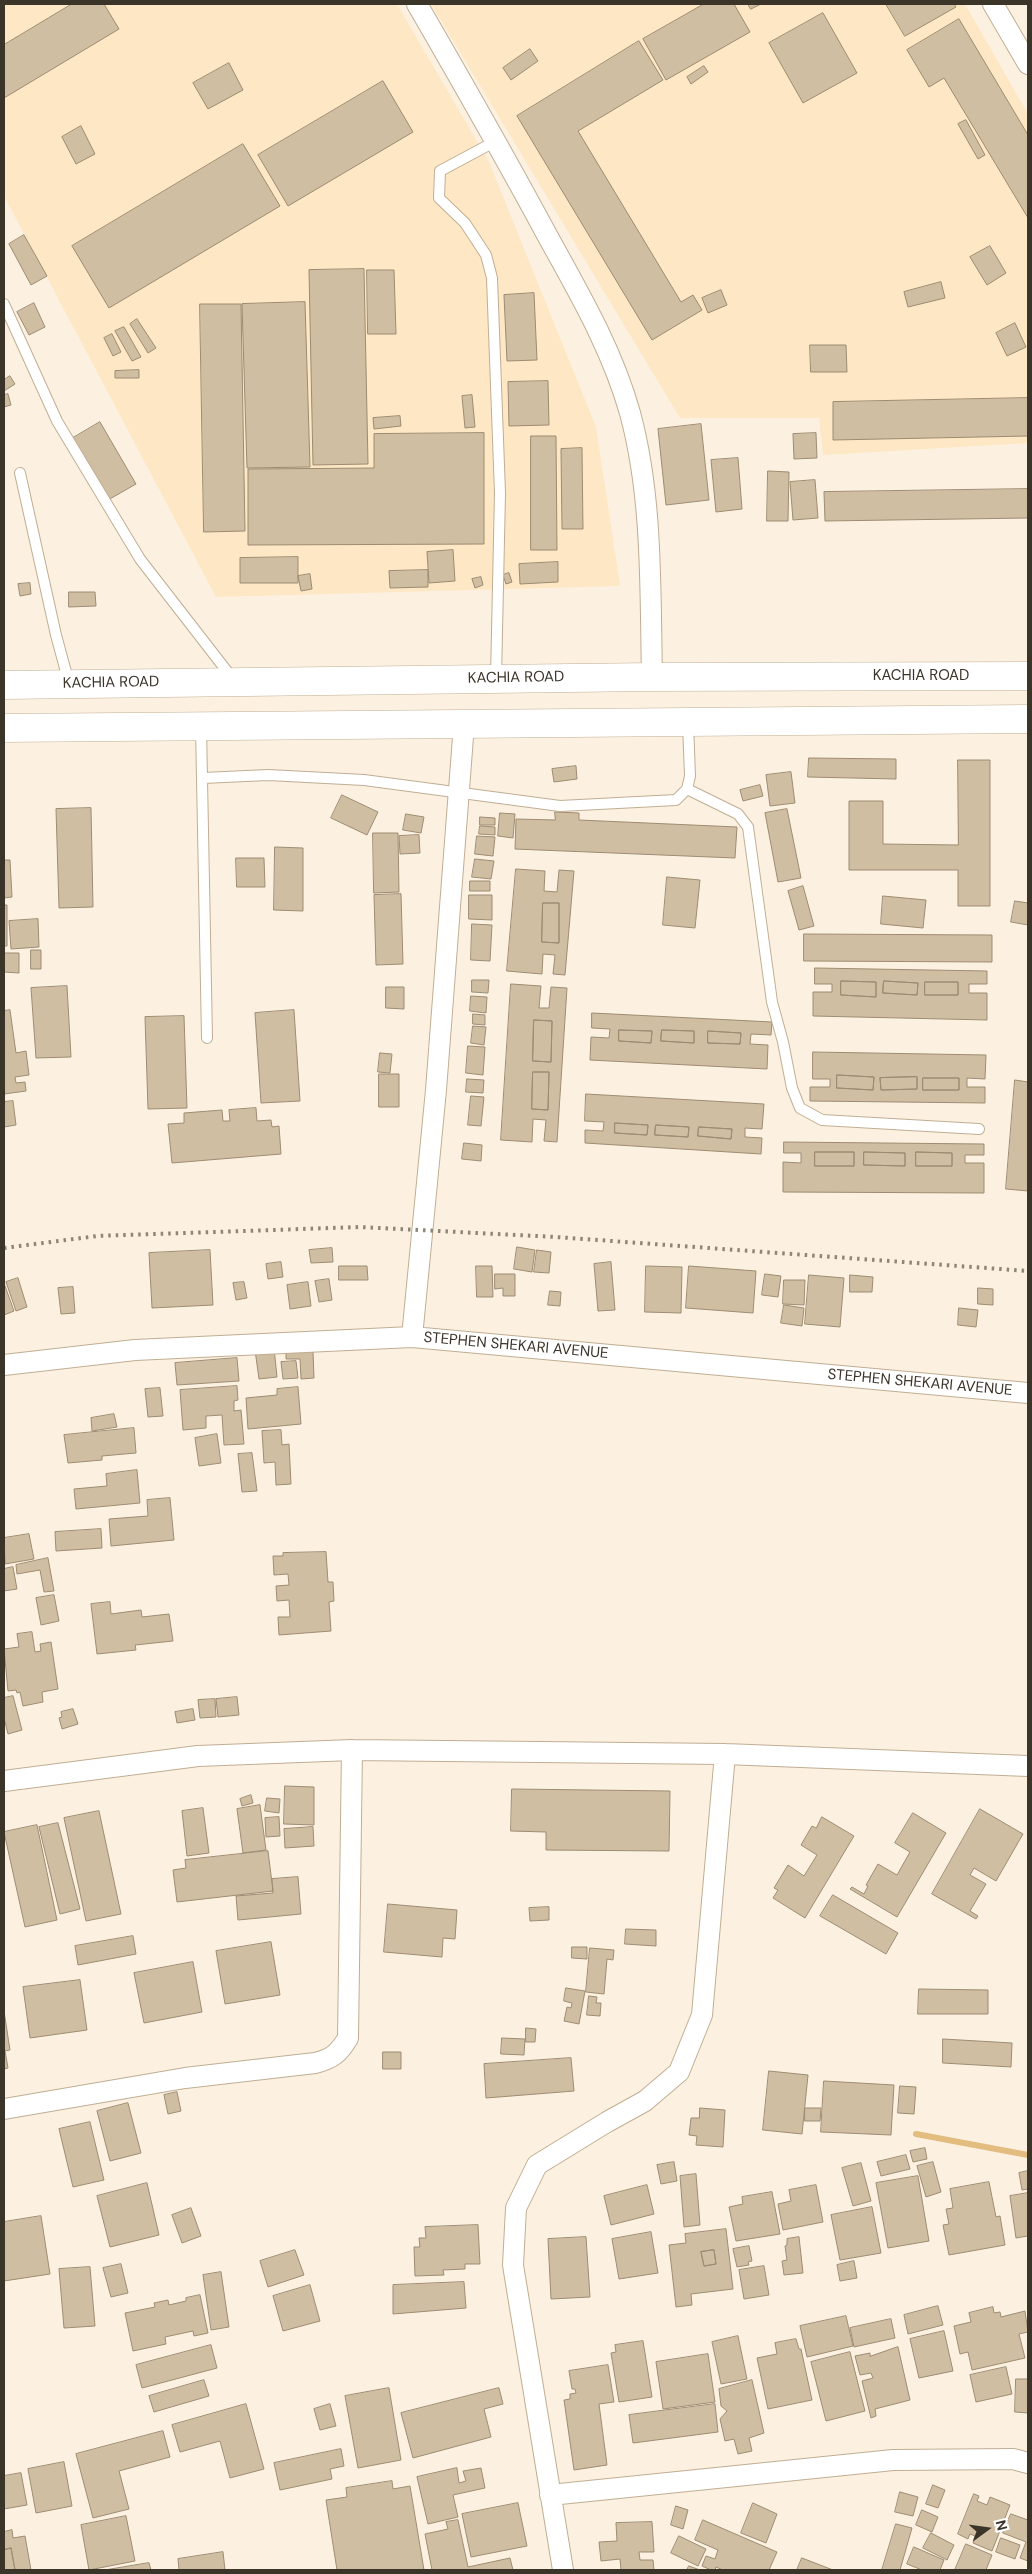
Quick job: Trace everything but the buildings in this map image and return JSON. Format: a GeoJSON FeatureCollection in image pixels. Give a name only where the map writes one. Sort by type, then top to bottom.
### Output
{"type":"FeatureCollection","features":[{"type":"Feature","properties":{"kind":"main road","name":"KACHIA ROAD"},"geometry":{"type":"LineString","coordinates":[[4,684],[652,676],[1028,676]]}},
{"type":"Feature","properties":{"kind":"main road"},"geometry":{"type":"LineString","coordinates":[[4,728],[1028,719]]}},
{"type":"Feature","properties":{"kind":"street"},"geometry":{"type":"LineString","coordinates":[[417,4],[496,141],[598,327],[614,364],[630,414],[640,467],[648,528],[652,676]]}},
{"type":"Feature","properties":{"kind":"street"},"geometry":{"type":"LineString","coordinates":[[993,4],[1028,64]]}},
{"type":"Feature","properties":{"kind":"street"},"geometry":{"type":"LineString","coordinates":[[412,1337],[436,1090],[464,724]]}},
{"type":"Feature","properties":{"kind":"street","name":"STEPHEN SHEKARI AVENUE"},"geometry":{"type":"LineString","coordinates":[[4,1365],[135,1350],[412,1337],[1028,1393]]}},
{"type":"Feature","properties":{"kind":"street"},"geometry":{"type":"LineString","coordinates":[[4,2109],[185,2078],[314,2063],[328,2060],[340,2051],[348,2038],[352,1750]]}},
{"type":"Feature","properties":{"kind":"street"},"geometry":{"type":"LineString","coordinates":[[4,1780],[198,1756],[352,1750],[725,1754],[1028,1766]]}},
{"type":"Feature","properties":{"kind":"street"},"geometry":{"type":"LineString","coordinates":[[563,2570],[513,2265],[516,2208],[537,2165],[606,2122],[645,2101],[679,2072],[702,2015],[725,1754]]}},
{"type":"Feature","properties":{"kind":"street"},"geometry":{"type":"LineString","coordinates":[[550,2495],[893,2460],[1013,2459],[1028,2463]]}},
{"type":"Feature","properties":{"kind":"lane"},"geometry":{"type":"LineString","coordinates":[[496,141],[440,171],[438,198],[464,223],[486,255],[492,278],[500,494],[496,678]]}},
{"type":"Feature","properties":{"kind":"lane"},"geometry":{"type":"LineString","coordinates":[[4,304],[57,421],[140,559],[235,682]]}},
{"type":"Feature","properties":{"kind":"lane"},"geometry":{"type":"LineString","coordinates":[[20,473],[56,635],[70,684]]}},
{"type":"Feature","properties":{"kind":"lane"},"geometry":{"type":"LineString","coordinates":[[203,778],[268,775],[364,780],[560,806],[676,800],[687,788],[690,776],[688,722]]}},
{"type":"Feature","properties":{"kind":"lane"},"geometry":{"type":"LineString","coordinates":[[201,726],[207,1038]]}},
{"type":"Feature","properties":{"kind":"lane"},"geometry":{"type":"LineString","coordinates":[[687,788],[738,814],[748,827],[772,1002],[784,1042],[792,1088],[800,1108],[822,1120],[979,1129]]}},
{"type":"Feature","properties":{"kind":"shaded area"},"geometry":{"type":"Polygon","coordinates":[[[4,4],[397,4],[489,162],[596,427],[620,586],[216,597],[4,196],[4,4]]]}},
{"type":"Feature","properties":{"kind":"shaded area"},"geometry":{"type":"Polygon","coordinates":[[[431,4],[965,4],[1028,114],[1028,443],[823,455],[819,418],[680,418],[431,4]]]}},
{"type":"Feature","properties":{"kind":"waterway"},"geometry":{"type":"LineString","coordinates":[[916,2134],[1028,2155]]}},
{"type":"Feature","properties":{"kind":"railway"},"geometry":{"type":"LineString","coordinates":[[4,1248],[97,1236],[360,1227],[556,1237],[1028,1271]]}}]}
